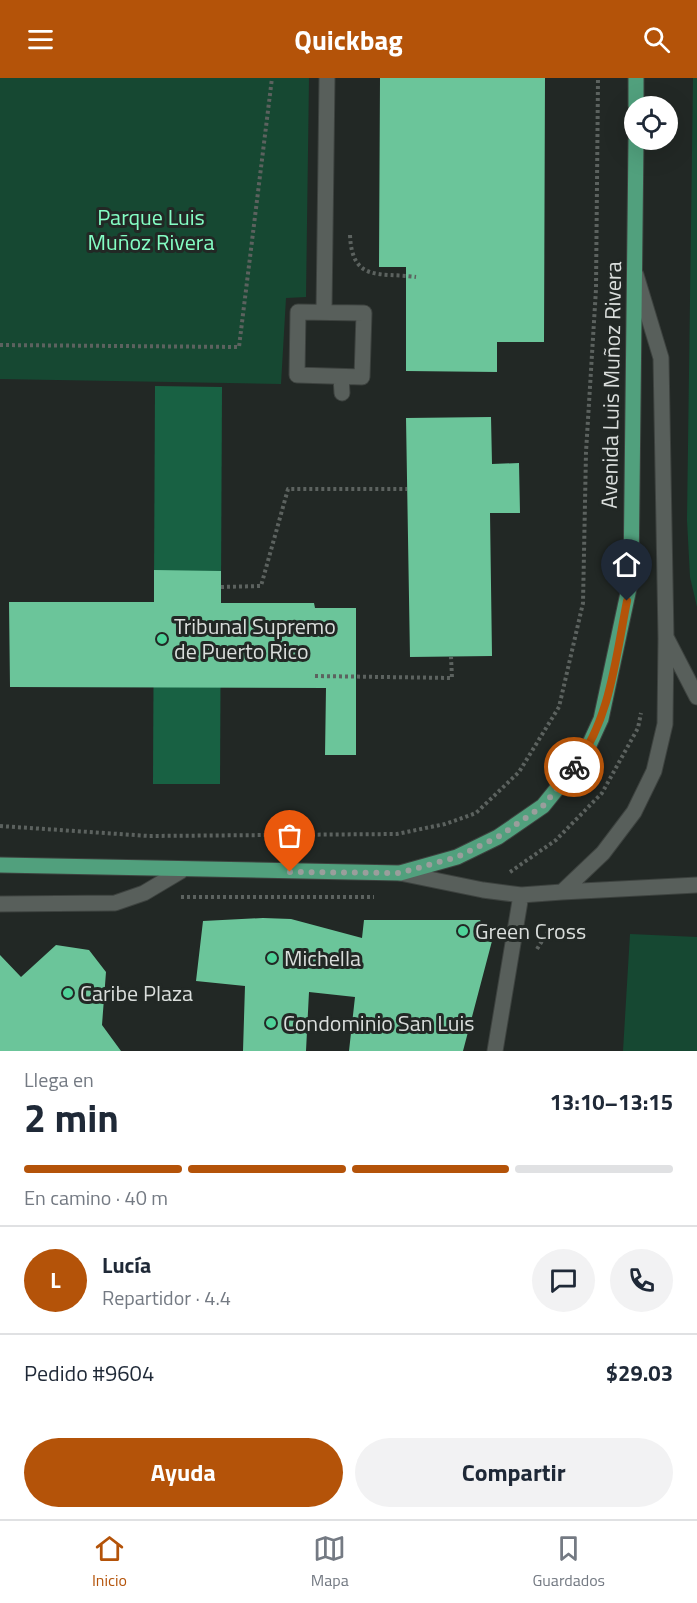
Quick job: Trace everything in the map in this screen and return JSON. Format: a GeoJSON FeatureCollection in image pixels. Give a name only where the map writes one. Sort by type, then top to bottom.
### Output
{"type":"FeatureCollection","features":[{"type":"Feature","properties":{"kind":"main road"},"geometry":{"type":"LineString","coordinates":[[636,78],[636,96]]}},
{"type":"Feature","properties":{"kind":"main road","name":"Avenida Luis Muñoz Rivera"},"geometry":{"type":"LineString","coordinates":[[0,865],[181,871],[400,873],[457,857],[498,837],[543,806],[585,754],[601,719],[632,579],[636,150]]}},
{"type":"Feature","properties":{"kind":"street"},"geometry":{"type":"LineString","coordinates":[[324,312],[327,78]]}},
{"type":"Feature","properties":{"kind":"street"},"geometry":{"type":"LineString","coordinates":[[562,892],[603,853],[634,812],[654,771],[665,724],[666,638],[661,358],[636,274]]}},
{"type":"Feature","properties":{"kind":"street"},"geometry":{"type":"LineString","coordinates":[[298,312],[364,313],[362,377],[341,377],[297,375],[298,312]]}},
{"type":"Feature","properties":{"kind":"street"},"geometry":{"type":"LineString","coordinates":[[341,377],[342,393]]}},
{"type":"Feature","properties":{"kind":"street"},"geometry":{"type":"LineString","coordinates":[[666,638],[697,698]]}},
{"type":"Feature","properties":{"kind":"street"},"geometry":{"type":"LineString","coordinates":[[0,904],[115,903],[144,893],[181,871]]}},
{"type":"Feature","properties":{"kind":"street"},"geometry":{"type":"LineString","coordinates":[[400,873],[483,890],[521,894],[697,885]]}},
{"type":"Feature","properties":{"kind":"street"},"geometry":{"type":"LineString","coordinates":[[495,1051],[521,894]]}},
{"type":"Feature","properties":{"kind":"path"},"geometry":{"type":"LineString","coordinates":[[0,345],[239,347],[272,78]]}},
{"type":"Feature","properties":{"kind":"path"},"geometry":{"type":"LineString","coordinates":[[0,826],[149,836],[397,834],[444,824],[476,813],[519,772],[559,708],[583,603],[586,452],[596,290],[598,78]]}},
{"type":"Feature","properties":{"kind":"path"},"geometry":{"type":"LineString","coordinates":[[350,226],[352,256],[361,269],[380,275],[416,277]]}},
{"type":"Feature","properties":{"kind":"path"},"geometry":{"type":"LineString","coordinates":[[221,587],[261,586],[288,489],[407,489]]}},
{"type":"Feature","properties":{"kind":"path"},"geometry":{"type":"LineString","coordinates":[[315,676],[452,678],[452,657]]}},
{"type":"Feature","properties":{"kind":"path"},"geometry":{"type":"LineString","coordinates":[[483,890],[556,840],[602,794],[638,728],[642,706]]}},
{"type":"Feature","properties":{"kind":"path"},"geometry":{"type":"LineString","coordinates":[[144,893],[202,899],[380,897]]}},
{"type":"Feature","properties":{"kind":"green space","name":"Parque Luis Muñoz Rivera"},"geometry":{"type":"Polygon","coordinates":[[[0,78],[309,78],[306,297],[286,298],[281,384],[0,379],[0,78]]]}},
{"type":"Feature","properties":{"kind":"green space"},"geometry":{"type":"Polygon","coordinates":[[[693,78],[697,78],[697,607],[690,577],[687,520],[693,78]]]}},
{"type":"Feature","properties":{"kind":"green space"},"geometry":{"type":"Polygon","coordinates":[[[630,934],[697,937],[697,1051],[623,1051],[630,934]]]}},
{"type":"Feature","properties":{"kind":"shaded area"},"geometry":{"type":"Polygon","coordinates":[[[155,386],[222,387],[220,784],[153,784],[155,386]]]}},
{"type":"Feature","properties":{"kind":"building"},"geometry":{"type":"Polygon","coordinates":[[[380,78],[545,78],[544,342],[497,342],[497,372],[406,371],[406,267],[379,267],[380,78]]]}},
{"type":"Feature","properties":{"kind":"building"},"geometry":{"type":"Polygon","coordinates":[[[491,417],[492,464],[519,463],[520,513],[490,513],[492,656],[410,657],[406,418],[491,417]]]}},
{"type":"Feature","properties":{"kind":"building","name":"Tribunal Supremo de Puerto Rico"},"geometry":{"type":"Polygon","coordinates":[[[154,570],[221,571],[221,603],[314,603],[315,608],[356,608],[356,755],[325,755],[326,688],[10,687],[9,602],[154,602],[154,570]]]}},
{"type":"Feature","properties":{"kind":"building"},"geometry":{"type":"Polygon","coordinates":[[[291,919],[362,938],[364,920],[480,920],[492,941],[463,1051],[349,1051],[355,997],[309,992],[306,1051],[243,1051],[245,986],[196,981],[203,921],[291,919]]]}},
{"type":"Feature","properties":{"kind":"building","name":"Caribe Plaza"},"geometry":{"type":"Polygon","coordinates":[[[56,945],[89,950],[106,972],[102,1025],[121,1051],[0,1051],[0,955],[21,977],[56,945]]]}},
{"type":"Feature","properties":{"kind":"way so far"},"geometry":{"type":"LineString","coordinates":[[290,872],[400,873],[457,857],[498,837],[543,806],[574,767]]}},
{"type":"Feature","properties":{"kind":"place","name":"Tribunal Supremo de Puerto Rico"},"geometry":{"type":"Point","coordinates":[162,639]}},
{"type":"Feature","properties":{"kind":"place","name":"Green Cross"},"geometry":{"type":"Point","coordinates":[463,931]}},
{"type":"Feature","properties":{"kind":"place","name":"Michella"},"geometry":{"type":"Point","coordinates":[272,958]}},
{"type":"Feature","properties":{"kind":"place","name":"Caribe Plaza"},"geometry":{"type":"Point","coordinates":[68,993]}},
{"type":"Feature","properties":{"kind":"place","name":"Condominio San Luis"},"geometry":{"type":"Point","coordinates":[271,1023]}},
{"type":"Feature","properties":{"kind":"route"},"geometry":{"type":"LineString","coordinates":[[574,767],[585,754],[601,719],[627,601]]}}]}
